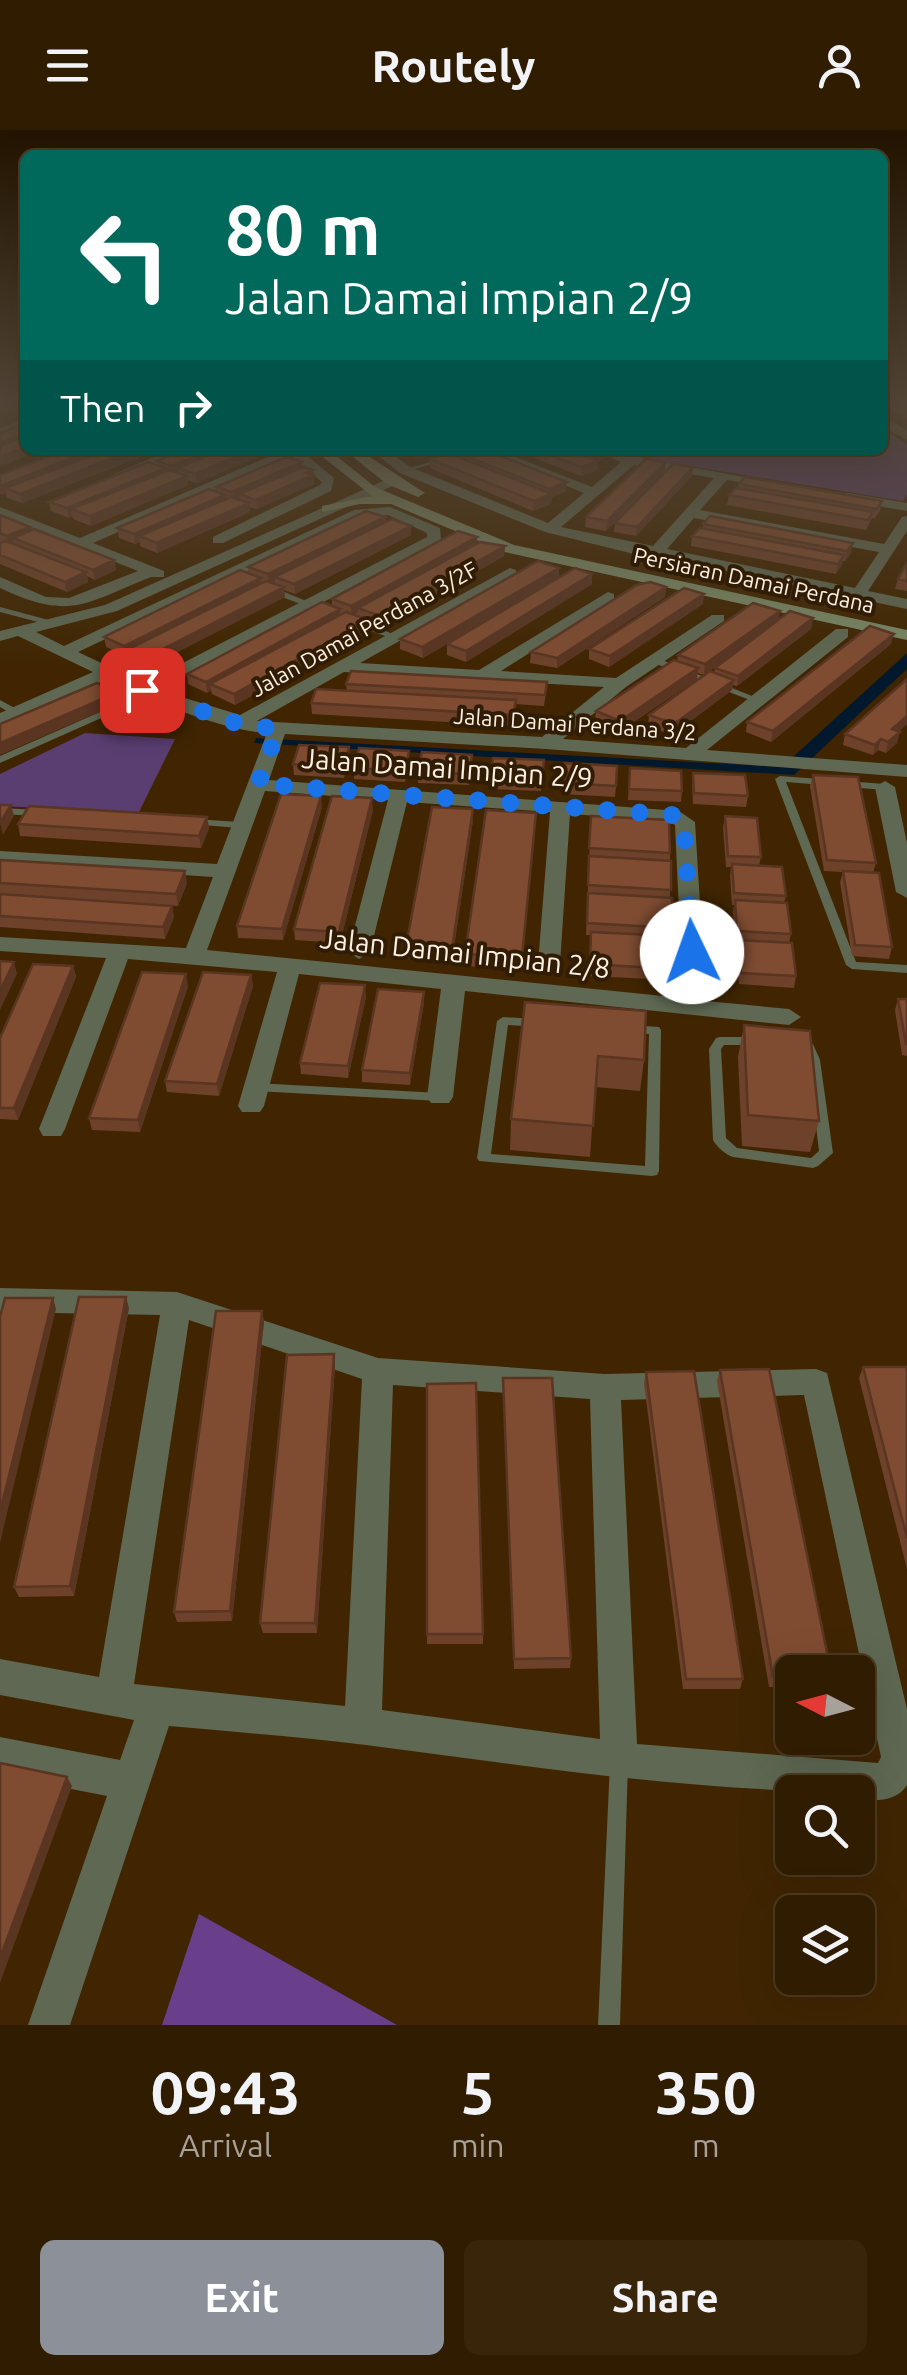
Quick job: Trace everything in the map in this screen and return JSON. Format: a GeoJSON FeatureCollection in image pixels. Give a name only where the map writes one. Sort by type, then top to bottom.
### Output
{"type":"FeatureCollection","features":[{"type":"Feature","properties":{"kind":"main road"},"geometry":{"type":"LineString","coordinates":[[328,510],[352,489]]}},
{"type":"Feature","properties":{"kind":"main road","name":"Persiaran Damai Perdana"},"geometry":{"type":"LineString","coordinates":[[411,489],[494,526],[572,551],[907,620]]}},
{"type":"Feature","properties":{"kind":"main road","name":"Persiaran Damai Perdana"},"geometry":{"type":"LineString","coordinates":[[370,490],[510,549],[556,562],[907,634]]}},
{"type":"Feature","properties":{"kind":"main road"},"geometry":{"type":"LineString","coordinates":[[328,510],[359,500],[396,501]]}},
{"type":"Feature","properties":{"kind":"street"},"geometry":{"type":"LineString","coordinates":[[80,543],[206,489]]}},
{"type":"Feature","properties":{"kind":"street"},"geometry":{"type":"LineString","coordinates":[[0,582],[44,602],[71,602],[152,571],[320,489]]}},
{"type":"Feature","properties":{"kind":"street"},"geometry":{"type":"LineString","coordinates":[[453,489],[550,529],[654,554],[907,604]]}},
{"type":"Feature","properties":{"kind":"street"},"geometry":{"type":"LineString","coordinates":[[550,529],[590,491],[586,489]]}},
{"type":"Feature","properties":{"kind":"street"},"geometry":{"type":"LineString","coordinates":[[654,554],[711,489]]}},
{"type":"Feature","properties":{"kind":"street"},"geometry":{"type":"LineString","coordinates":[[0,636],[111,608],[370,490]]}},
{"type":"Feature","properties":{"kind":"street"},"geometry":{"type":"LineString","coordinates":[[834,494],[907,507]]}},
{"type":"Feature","properties":{"kind":"street"},"geometry":{"type":"LineString","coordinates":[[7,515],[32,511]]}},
{"type":"Feature","properties":{"kind":"street"},"geometry":{"type":"LineString","coordinates":[[62,653],[239,578],[359,513],[390,511],[434,531],[434,539],[146,692]]}},
{"type":"Feature","properties":{"kind":"street"},"geometry":{"type":"LineString","coordinates":[[691,513],[888,549]]}},
{"type":"Feature","properties":{"kind":"street"},"geometry":{"type":"LineString","coordinates":[[7,515],[172,579]]}},
{"type":"Feature","properties":{"kind":"street"},"geometry":{"type":"LineString","coordinates":[[858,595],[905,525]]}},
{"type":"Feature","properties":{"kind":"street","name":"Jalan Damai Perdana 3/2F"},"geometry":{"type":"LineString","coordinates":[[239,724],[510,573]]}},
{"type":"Feature","properties":{"kind":"street"},"geometry":{"type":"LineString","coordinates":[[481,676],[608,598]]}},
{"type":"Feature","properties":{"kind":"street"},"geometry":{"type":"LineString","coordinates":[[546,743],[620,683],[718,618]]}},
{"type":"Feature","properties":{"kind":"street","name":"Jalan Damai Perdana 3/2"},"geometry":{"type":"LineString","coordinates":[[20,631],[146,692],[274,738],[546,743],[899,772]]}},
{"type":"Feature","properties":{"kind":"street"},"geometry":{"type":"LineString","coordinates":[[690,754],[842,633]]}},
{"type":"Feature","properties":{"kind":"street"},"geometry":{"type":"LineString","coordinates":[[344,666],[620,683]]}},
{"type":"Feature","properties":{"kind":"street"},"geometry":{"type":"LineString","coordinates":[[6,712],[104,674]]}},
{"type":"Feature","properties":{"kind":"street"},"geometry":{"type":"LineString","coordinates":[[194,956],[274,738]]}},
{"type":"Feature","properties":{"kind":"street"},"geometry":{"type":"LineString","coordinates":[[899,772],[907,892]]}},
{"type":"Feature","properties":{"kind":"street","name":"Jalan Damai Impian 2/9"},"geometry":{"type":"LineString","coordinates":[[258,784],[672,815],[684,822],[695,1007]]}},
{"type":"Feature","properties":{"kind":"street"},"geometry":{"type":"LineString","coordinates":[[360,952],[399,796]]}},
{"type":"Feature","properties":{"kind":"street"},"geometry":{"type":"LineString","coordinates":[[548,964],[560,807]]}},
{"type":"Feature","properties":{"kind":"street"},"geometry":{"type":"LineString","coordinates":[[0,857],[224,871]]}},
{"type":"Feature","properties":{"kind":"street","name":"Jalan Damai Impian 2/8"},"geometry":{"type":"LineString","coordinates":[[0,944],[194,956],[695,1007],[791,1029]]}},
{"type":"Feature","properties":{"kind":"street"},"geometry":{"type":"LineString","coordinates":[[52,1129],[120,951]]}},
{"type":"Feature","properties":{"kind":"street"},"geometry":{"type":"LineString","coordinates":[[253,1096],[290,965]]}},
{"type":"Feature","properties":{"kind":"street"},"geometry":{"type":"LineString","coordinates":[[440,1096],[454,982]]}},
{"type":"Feature","properties":{"kind":"street"},"geometry":{"type":"LineString","coordinates":[[0,1300],[176,1304],[378,1371],[604,1387],[816,1382],[900,1760],[890,1778],[879,1782],[618,1760],[363,1726],[157,1706],[0,1677]]}},
{"type":"Feature","properties":{"kind":"street"},"geometry":{"type":"LineString","coordinates":[[114,1698],[176,1304]]}},
{"type":"Feature","properties":{"kind":"street"},"geometry":{"type":"LineString","coordinates":[[363,1726],[378,1371]]}},
{"type":"Feature","properties":{"kind":"street"},"geometry":{"type":"LineString","coordinates":[[604,1387],[618,1760]]}},
{"type":"Feature","properties":{"kind":"street"},"geometry":{"type":"LineString","coordinates":[[49,2025],[157,1706]]}},
{"type":"Feature","properties":{"kind":"street"},"geometry":{"type":"LineString","coordinates":[[0,1756],[131,1781]]}},
{"type":"Feature","properties":{"kind":"lane"},"geometry":{"type":"LineString","coordinates":[[250,511],[267,517]]}},
{"type":"Feature","properties":{"kind":"lane"},"geometry":{"type":"LineString","coordinates":[[34,538],[51,531]]}},
{"type":"Feature","properties":{"kind":"lane"},"geometry":{"type":"LineString","coordinates":[[262,586],[326,611]]}},
{"type":"Feature","properties":{"kind":"lane"},"geometry":{"type":"LineString","coordinates":[[0,609],[53,624]]}},
{"type":"Feature","properties":{"kind":"lane"},"geometry":{"type":"LineString","coordinates":[[344,617],[396,637]]}},
{"type":"Feature","properties":{"kind":"lane"},"geometry":{"type":"LineString","coordinates":[[654,660],[758,700]]}},
{"type":"Feature","properties":{"kind":"lane"},"geometry":{"type":"LineString","coordinates":[[0,760],[146,692]]}},
{"type":"Feature","properties":{"kind":"lane"},"geometry":{"type":"LineString","coordinates":[[899,772],[780,779],[852,965],[907,970]]}},
{"type":"Feature","properties":{"kind":"lane"},"geometry":{"type":"LineString","coordinates":[[0,811],[56,814]]}},
{"type":"Feature","properties":{"kind":"lane"},"geometry":{"type":"LineString","coordinates":[[185,822],[240,825]]}},
{"type":"Feature","properties":{"kind":"lane"},"geometry":{"type":"LineString","coordinates":[[568,1025],[572,994]]}},
{"type":"Feature","properties":{"kind":"lane"},"geometry":{"type":"LineString","coordinates":[[502,1021],[568,1025],[655,1030],[652,1171],[484,1158],[502,1021]]}},
{"type":"Feature","properties":{"kind":"lane"},"geometry":{"type":"LineString","coordinates":[[774,1042],[720,1040],[715,1049],[720,1140],[732,1152],[813,1163],[826,1154],[814,1060],[809,1046],[791,1029]]}},
{"type":"Feature","properties":{"kind":"lane"},"geometry":{"type":"LineString","coordinates":[[253,1096],[440,1096]]}},
{"type":"Feature","properties":{"kind":"lane"},"geometry":{"type":"LineString","coordinates":[[608,2025],[618,1760]]}},
{"type":"Feature","properties":{"kind":"shaded area"},"geometry":{"type":"Polygon","coordinates":[[[832,489],[907,489],[903,501],[832,489]]]}},
{"type":"Feature","properties":{"kind":"shaded area"},"geometry":{"type":"Polygon","coordinates":[[[85,733],[175,739],[139,812],[0,806],[0,774],[85,733]]]}},
{"type":"Feature","properties":{"kind":"shaded area"},"geometry":{"type":"Polygon","coordinates":[[[199,1914],[397,2025],[162,2025],[199,1914]]]}},
{"type":"Feature","properties":{"kind":"water"},"geometry":{"type":"Polygon","coordinates":[[[907,653],[907,669],[794,775],[254,743],[256,738],[782,767],[907,653]]]}},
{"type":"Feature","properties":{"kind":"building"},"geometry":{"type":"Polygon","coordinates":[[[80,489],[113,489],[67,508],[49,502],[80,489]]]}},
{"type":"Feature","properties":{"kind":"building"},"geometry":{"type":"Polygon","coordinates":[[[120,489],[154,489],[90,516],[71,509],[120,489]]]}},
{"type":"Feature","properties":{"kind":"building"},"geometry":{"type":"Polygon","coordinates":[[[208,489],[225,495],[134,534],[117,528],[208,489]]]}},
{"type":"Feature","properties":{"kind":"building"},"geometry":{"type":"Polygon","coordinates":[[[250,489],[280,489],[256,500],[239,494],[250,489]]]}},
{"type":"Feature","properties":{"kind":"building"},"geometry":{"type":"Polygon","coordinates":[[[505,489],[540,489],[552,494],[534,501],[505,489]]]}},
{"type":"Feature","properties":{"kind":"building"},"geometry":{"type":"Polygon","coordinates":[[[615,489],[639,489],[607,521],[586,517],[615,489]]]}},
{"type":"Feature","properties":{"kind":"building"},"geometry":{"type":"Polygon","coordinates":[[[648,489],[672,489],[637,527],[615,523],[648,489]]]}},
{"type":"Feature","properties":{"kind":"building"},"geometry":{"type":"Polygon","coordinates":[[[735,489],[744,489],[873,512],[868,520],[729,495],[735,489]]]}},
{"type":"Feature","properties":{"kind":"building"},"geometry":{"type":"Polygon","coordinates":[[[769,489],[816,489],[882,501],[877,509],[769,489]]]}},
{"type":"Feature","properties":{"kind":"building"},"geometry":{"type":"Polygon","coordinates":[[[231,497],[249,503],[156,543],[139,536],[231,497]]]}},
{"type":"Feature","properties":{"kind":"building"},"geometry":{"type":"Polygon","coordinates":[[[366,511],[385,517],[268,574],[248,567],[366,511]]]}},
{"type":"Feature","properties":{"kind":"building"},"geometry":{"type":"Polygon","coordinates":[[[0,515],[30,527],[7,536],[0,533],[0,515]]]}},
{"type":"Feature","properties":{"kind":"building"},"geometry":{"type":"Polygon","coordinates":[[[710,516],[853,543],[847,551],[703,524],[710,516]]]}},
{"type":"Feature","properties":{"kind":"building"},"geometry":{"type":"Polygon","coordinates":[[[392,519],[411,526],[294,584],[275,577],[392,519]]]}},
{"type":"Feature","properties":{"kind":"building"},"geometry":{"type":"Polygon","coordinates":[[[700,528],[844,555],[838,564],[692,536],[700,528]]]}},
{"type":"Feature","properties":{"kind":"building"},"geometry":{"type":"Polygon","coordinates":[[[34,529],[114,560],[93,570],[13,538],[34,529]]]}},
{"type":"Feature","properties":{"kind":"building"},"geometry":{"type":"Polygon","coordinates":[[[458,531],[477,537],[351,606],[332,599],[458,531]]]}},
{"type":"Feature","properties":{"kind":"building"},"geometry":{"type":"Polygon","coordinates":[[[6,541],[86,572],[65,582],[0,555],[0,543],[6,541]]]}},
{"type":"Feature","properties":{"kind":"building"},"geometry":{"type":"Polygon","coordinates":[[[480,542],[505,546],[380,616],[358,608],[480,542]]]}},
{"type":"Feature","properties":{"kind":"building"},"geometry":{"type":"Polygon","coordinates":[[[538,561],[559,568],[422,647],[400,639],[538,561]]]}},
{"type":"Feature","properties":{"kind":"building"},"geometry":{"type":"Polygon","coordinates":[[[907,563],[907,581],[898,579],[907,563]]]}},
{"type":"Feature","properties":{"kind":"building"},"geometry":{"type":"Polygon","coordinates":[[[575,568],[592,574],[466,651],[447,644],[575,568]]]}},
{"type":"Feature","properties":{"kind":"building"},"geometry":{"type":"Polygon","coordinates":[[[240,570],[261,578],[124,646],[104,637],[240,570]]]}},
{"type":"Feature","properties":{"kind":"building"},"geometry":{"type":"Polygon","coordinates":[[[266,581],[284,587],[147,657],[129,649],[266,581]]]}},
{"type":"Feature","properties":{"kind":"building"},"geometry":{"type":"Polygon","coordinates":[[[650,582],[666,587],[557,658],[531,652],[637,585],[650,582]]]}},
{"type":"Feature","properties":{"kind":"building"},"geometry":{"type":"Polygon","coordinates":[[[684,588],[704,594],[610,656],[589,649],[684,588]]]}},
{"type":"Feature","properties":{"kind":"building"},"geometry":{"type":"Polygon","coordinates":[[[322,602],[340,609],[206,682],[187,674],[322,602]]]}},
{"type":"Feature","properties":{"kind":"building"},"geometry":{"type":"Polygon","coordinates":[[[753,603],[780,611],[705,664],[678,655],[753,603]]]}},
{"type":"Feature","properties":{"kind":"building"},"geometry":{"type":"Polygon","coordinates":[[[790,611],[813,618],[738,676],[715,668],[790,611]]]}},
{"type":"Feature","properties":{"kind":"building"},"geometry":{"type":"Polygon","coordinates":[[[346,612],[369,620],[234,694],[210,684],[346,612]]]}},
{"type":"Feature","properties":{"kind":"building"},"geometry":{"type":"Polygon","coordinates":[[[870,626],[894,634],[773,731],[747,722],[870,626]]]}},
{"type":"Feature","properties":{"kind":"building"},"geometry":{"type":"Polygon","coordinates":[[[674,660],[698,668],[620,721],[596,711],[674,660]]]}},
{"type":"Feature","properties":{"kind":"building"},"geometry":{"type":"Polygon","coordinates":[[[351,671],[547,682],[545,695],[346,684],[351,671]]]}},
{"type":"Feature","properties":{"kind":"building"},"geometry":{"type":"Polygon","coordinates":[[[710,671],[734,680],[674,724],[649,715],[710,671]]]}},
{"type":"Feature","properties":{"kind":"building"},"geometry":{"type":"Polygon","coordinates":[[[907,679],[907,716],[892,729],[900,732],[888,742],[881,739],[875,745],[845,734],[907,679]]]}},
{"type":"Feature","properties":{"kind":"building"},"geometry":{"type":"Polygon","coordinates":[[[97,683],[116,693],[0,743],[0,724],[97,683]]]}},
{"type":"Feature","properties":{"kind":"building"},"geometry":{"type":"Polygon","coordinates":[[[316,689],[516,700],[513,715],[311,703],[316,689]]]}},
{"type":"Feature","properties":{"kind":"building"},"geometry":{"type":"Polygon","coordinates":[[[299,745],[349,747],[343,767],[293,764],[299,745]]]}},
{"type":"Feature","properties":{"kind":"building"},"geometry":{"type":"Polygon","coordinates":[[[359,748],[409,751],[405,771],[354,768],[359,748]]]}},
{"type":"Feature","properties":{"kind":"building"},"geometry":{"type":"Polygon","coordinates":[[[422,752],[472,755],[469,774],[418,772],[422,752]]]}},
{"type":"Feature","properties":{"kind":"building"},"geometry":{"type":"Polygon","coordinates":[[[493,758],[544,760],[542,780],[490,778],[493,758]]]}},
{"type":"Feature","properties":{"kind":"building"},"geometry":{"type":"Polygon","coordinates":[[[565,763],[617,766],[616,786],[564,783],[565,763]]]}},
{"type":"Feature","properties":{"kind":"building"},"geometry":{"type":"Polygon","coordinates":[[[630,768],[681,771],[682,791],[629,789],[630,768]]]}},
{"type":"Feature","properties":{"kind":"building"},"geometry":{"type":"Polygon","coordinates":[[[693,773],[745,775],[748,796],[694,793],[693,773]]]}},
{"type":"Feature","properties":{"kind":"building"},"geometry":{"type":"Polygon","coordinates":[[[813,775],[858,777],[876,863],[827,860],[813,775]]]}},
{"type":"Feature","properties":{"kind":"building"},"geometry":{"type":"Polygon","coordinates":[[[281,794],[321,796],[282,929],[237,926],[281,794]]]}},
{"type":"Feature","properties":{"kind":"building"},"geometry":{"type":"Polygon","coordinates":[[[332,796],[372,798],[339,932],[294,929],[332,796]]]}},
{"type":"Feature","properties":{"kind":"building"},"geometry":{"type":"Polygon","coordinates":[[[0,805],[11,805],[0,823],[0,805]]]}},
{"type":"Feature","properties":{"kind":"building"},"geometry":{"type":"Polygon","coordinates":[[[29,806],[207,817],[199,836],[18,824],[29,806]]]}},
{"type":"Feature","properties":{"kind":"building"},"geometry":{"type":"Polygon","coordinates":[[[432,807],[473,809],[452,949],[406,946],[432,807]]]}},
{"type":"Feature","properties":{"kind":"building"},"geometry":{"type":"Polygon","coordinates":[[[486,810],[536,813],[522,957],[465,954],[486,810]]]}},
{"type":"Feature","properties":{"kind":"building"},"geometry":{"type":"Polygon","coordinates":[[[591,816],[669,820],[670,853],[589,848],[591,816]]]}},
{"type":"Feature","properties":{"kind":"building"},"geometry":{"type":"Polygon","coordinates":[[[725,816],[757,818],[761,857],[728,856],[725,816]]]}},
{"type":"Feature","properties":{"kind":"building"},"geometry":{"type":"Polygon","coordinates":[[[589,856],[671,861],[671,890],[588,885],[589,856]]]}},
{"type":"Feature","properties":{"kind":"building"},"geometry":{"type":"Polygon","coordinates":[[[0,860],[185,871],[176,894],[0,883],[0,860]]]}},
{"type":"Feature","properties":{"kind":"building"},"geometry":{"type":"Polygon","coordinates":[[[732,864],[782,867],[786,896],[734,893],[732,864]]]}},
{"type":"Feature","properties":{"kind":"building"},"geometry":{"type":"Polygon","coordinates":[[[843,871],[879,873],[892,947],[855,945],[843,871]]]}},
{"type":"Feature","properties":{"kind":"building"},"geometry":{"type":"Polygon","coordinates":[[[588,893],[672,898],[673,928],[587,923],[588,893]]]}},
{"type":"Feature","properties":{"kind":"building"},"geometry":{"type":"Polygon","coordinates":[[[0,894],[172,906],[163,927],[0,916],[0,894]]]}},
{"type":"Feature","properties":{"kind":"building"},"geometry":{"type":"Polygon","coordinates":[[[735,900],[787,903],[791,934],[737,931],[735,900]]]}},
{"type":"Feature","properties":{"kind":"building"},"geometry":{"type":"Polygon","coordinates":[[[591,932],[672,936],[672,969],[590,964],[591,932]]]}},
{"type":"Feature","properties":{"kind":"building"},"geometry":{"type":"Polygon","coordinates":[[[738,940],[792,943],[796,976],[741,973],[738,940]]]}},
{"type":"Feature","properties":{"kind":"building"},"geometry":{"type":"Polygon","coordinates":[[[0,961],[14,962],[0,991],[0,961]]]}},
{"type":"Feature","properties":{"kind":"building"},"geometry":{"type":"Polygon","coordinates":[[[33,964],[73,966],[14,1108],[0,1108],[0,1038],[33,964]]]}},
{"type":"Feature","properties":{"kind":"building"},"geometry":{"type":"Polygon","coordinates":[[[142,972],[186,974],[138,1120],[89,1118],[142,972]]]}},
{"type":"Feature","properties":{"kind":"building"},"geometry":{"type":"Polygon","coordinates":[[[203,972],[251,975],[217,1084],[165,1081],[203,972]]]}},
{"type":"Feature","properties":{"kind":"building"},"geometry":{"type":"Polygon","coordinates":[[[320,983],[365,985],[348,1066],[300,1063],[320,983]]]}},
{"type":"Feature","properties":{"kind":"building"},"geometry":{"type":"Polygon","coordinates":[[[378,989],[424,992],[410,1073],[362,1070],[378,989]]]}},
{"type":"Feature","properties":{"kind":"building"},"geometry":{"type":"Polygon","coordinates":[[[898,999],[907,999],[907,1044],[906,1044],[898,999]]]}},
{"type":"Feature","properties":{"kind":"building"},"geometry":{"type":"Polygon","coordinates":[[[525,1002],[646,1011],[644,1060],[598,1056],[593,1126],[511,1119],[525,1002]]]}},
{"type":"Feature","properties":{"kind":"building"},"geometry":{"type":"Polygon","coordinates":[[[744,1025],[810,1031],[819,1121],[748,1115],[744,1025]]]}},
{"type":"Feature","properties":{"kind":"building"},"geometry":{"type":"Polygon","coordinates":[[[79,1297],[126,1297],[70,1586],[14,1587],[79,1297]]]}},
{"type":"Feature","properties":{"kind":"building"},"geometry":{"type":"Polygon","coordinates":[[[5,1298],[53,1298],[0,1512],[0,1317],[5,1298]]]}},
{"type":"Feature","properties":{"kind":"building"},"geometry":{"type":"Polygon","coordinates":[[[216,1311],[262,1311],[230,1611],[174,1612],[216,1311]]]}},
{"type":"Feature","properties":{"kind":"building"},"geometry":{"type":"Polygon","coordinates":[[[334,1354],[315,1623],[260,1623],[287,1355],[334,1354]]]}},
{"type":"Feature","properties":{"kind":"building"},"geometry":{"type":"Polygon","coordinates":[[[863,1367],[907,1367],[907,1538],[863,1367]]]}},
{"type":"Feature","properties":{"kind":"building"},"geometry":{"type":"Polygon","coordinates":[[[769,1369],[828,1655],[775,1655],[775,1677],[773,1677],[720,1370],[769,1369]]]}},
{"type":"Feature","properties":{"kind":"building"},"geometry":{"type":"Polygon","coordinates":[[[694,1371],[743,1679],[686,1679],[646,1372],[694,1371]]]}},
{"type":"Feature","properties":{"kind":"building"},"geometry":{"type":"Polygon","coordinates":[[[503,1378],[552,1378],[571,1658],[514,1659],[503,1378]]]}},
{"type":"Feature","properties":{"kind":"building"},"geometry":{"type":"Polygon","coordinates":[[[476,1383],[483,1634],[427,1634],[427,1384],[476,1383]]]}},
{"type":"Feature","properties":{"kind":"building"},"geometry":{"type":"Polygon","coordinates":[[[0,1763],[67,1777],[0,1958],[0,1763]]]}},
{"type":"Feature","properties":{"kind":"route"},"geometry":{"type":"LineString","coordinates":[[142,690],[239,724],[278,729],[258,784],[672,815],[684,822],[692,952]]}}]}
